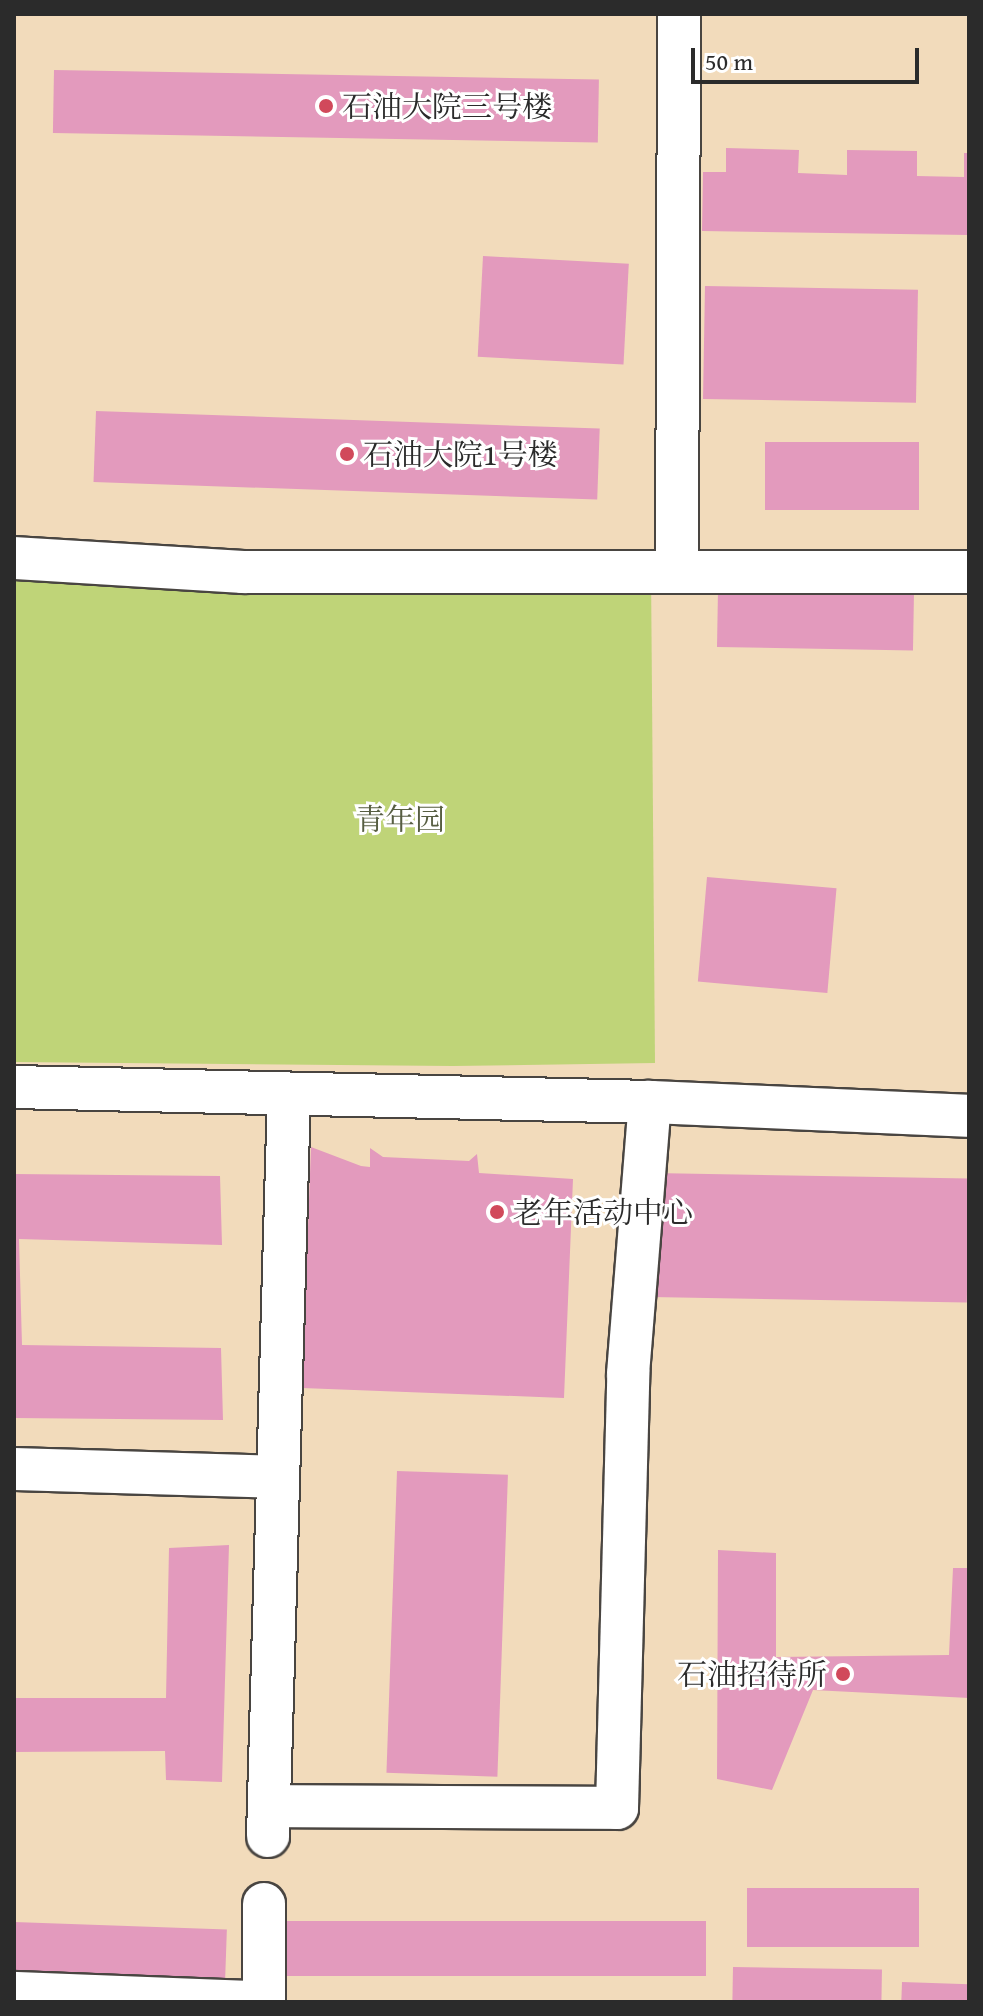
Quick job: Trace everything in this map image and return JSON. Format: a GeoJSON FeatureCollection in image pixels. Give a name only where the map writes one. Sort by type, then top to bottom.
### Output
{"type":"FeatureCollection","features":[{"type":"Feature","properties":{"kind":"street"},"geometry":{"type":"LineString","coordinates":[[677,571],[679,14]]}},
{"type":"Feature","properties":{"kind":"street"},"geometry":{"type":"LineString","coordinates":[[14,558],[243,572],[969,572]]}},
{"type":"Feature","properties":{"kind":"street"},"geometry":{"type":"LineString","coordinates":[[14,1087],[650,1102],[969,1116]]}},
{"type":"Feature","properties":{"kind":"street"},"geometry":{"type":"LineString","coordinates":[[289,1094],[268,1821],[617,1808],[628,1374],[650,1102]]}},
{"type":"Feature","properties":{"kind":"street"},"geometry":{"type":"LineString","coordinates":[[14,1469],[278,1477]]}},
{"type":"Feature","properties":{"kind":"street"},"geometry":{"type":"LineString","coordinates":[[264,1904],[264,2002]]}},
{"type":"Feature","properties":{"kind":"street"},"geometry":{"type":"LineString","coordinates":[[14,1993],[249,2002]]}},
{"type":"Feature","properties":{"kind":"green space","name":"青年园"},"geometry":{"type":"Polygon","coordinates":[[[14,565],[651,571],[655,1063],[453,1066],[14,1062],[14,565]]]}},
{"type":"Feature","properties":{"kind":"building","name":"石油大院三号楼"},"geometry":{"type":"Polygon","coordinates":[[[54,70],[599,80],[598,143],[53,133],[54,70]]]}},
{"type":"Feature","properties":{"kind":"building"},"geometry":{"type":"Polygon","coordinates":[[[726,148],[799,150],[798,173],[847,175],[847,150],[917,151],[917,176],[964,177],[964,153],[969,153],[969,235],[702,231],[703,172],[726,172],[726,148]]]}},
{"type":"Feature","properties":{"kind":"building"},"geometry":{"type":"Polygon","coordinates":[[[483,256],[629,264],[624,365],[478,357],[483,256]]]}},
{"type":"Feature","properties":{"kind":"building"},"geometry":{"type":"Polygon","coordinates":[[[705,286],[918,290],[916,403],[703,399],[705,286]]]}},
{"type":"Feature","properties":{"kind":"building","name":"石油大院1号楼"},"geometry":{"type":"Polygon","coordinates":[[[96,411],[600,429],[597,500],[94,482],[96,411]]]}},
{"type":"Feature","properties":{"kind":"building"},"geometry":{"type":"Polygon","coordinates":[[[765,442],[919,442],[919,510],[765,510],[765,442]]]}},
{"type":"Feature","properties":{"kind":"building"},"geometry":{"type":"Polygon","coordinates":[[[718,590],[914,593],[913,650],[717,647],[718,590]]]}},
{"type":"Feature","properties":{"kind":"building"},"geometry":{"type":"Polygon","coordinates":[[[707,877],[837,888],[827,993],[698,982],[707,877]]]}},
{"type":"Feature","properties":{"kind":"building"},"geometry":{"type":"Polygon","coordinates":[[[311,1147],[370,1167],[370,1148],[383,1157],[469,1161],[477,1154],[479,1173],[573,1179],[564,1398],[302,1388],[311,1147]]]}},
{"type":"Feature","properties":{"kind":"building"},"geometry":{"type":"Polygon","coordinates":[[[653,1173],[969,1179],[967,1302],[651,1297],[653,1173]]]}},
{"type":"Feature","properties":{"kind":"building"},"geometry":{"type":"Polygon","coordinates":[[[14,1174],[220,1176],[222,1245],[19,1239],[22,1345],[221,1348],[223,1420],[14,1418],[14,1174]]]}},
{"type":"Feature","properties":{"kind":"building"},"geometry":{"type":"Polygon","coordinates":[[[397,1471],[508,1475],[497,1777],[386,1773],[397,1471]]]}},
{"type":"Feature","properties":{"kind":"building"},"geometry":{"type":"Polygon","coordinates":[[[229,1545],[222,1782],[166,1780],[165,1751],[14,1752],[14,1698],[166,1698],[169,1548],[229,1545]]]}},
{"type":"Feature","properties":{"kind":"building","name":"石油招待所"},"geometry":{"type":"Polygon","coordinates":[[[718,1550],[776,1553],[776,1657],[949,1655],[953,1568],[969,1568],[969,1698],[813,1690],[772,1790],[717,1779],[718,1550]]]}},
{"type":"Feature","properties":{"kind":"building"},"geometry":{"type":"Polygon","coordinates":[[[747,1888],[919,1888],[919,1947],[747,1947],[747,1888]]]}},
{"type":"Feature","properties":{"kind":"building"},"geometry":{"type":"Polygon","coordinates":[[[282,1921],[706,1921],[706,1976],[282,1976],[282,1921]]]}},
{"type":"Feature","properties":{"kind":"building"},"geometry":{"type":"Polygon","coordinates":[[[14,1922],[227,1929],[225,1980],[14,1973],[14,1922]]]}},
{"type":"Feature","properties":{"kind":"building"},"geometry":{"type":"Polygon","coordinates":[[[733,1967],[882,1970],[881,2002],[732,2002],[733,1967]]]}},
{"type":"Feature","properties":{"kind":"building"},"geometry":{"type":"Polygon","coordinates":[[[902,1982],[969,1984],[968,2002],[901,2002],[902,1982]]]}},
{"type":"Feature","properties":{"kind":"place","name":"石油大院三号楼"},"geometry":{"type":"Point","coordinates":[326,106]}},
{"type":"Feature","properties":{"kind":"place","name":"石油大院1号楼"},"geometry":{"type":"Point","coordinates":[347,454]}},
{"type":"Feature","properties":{"kind":"place","name":"老年活动中心"},"geometry":{"type":"Point","coordinates":[497,1212]}},
{"type":"Feature","properties":{"kind":"place","name":"石油招待所"},"geometry":{"type":"Point","coordinates":[843,1674]}}]}
